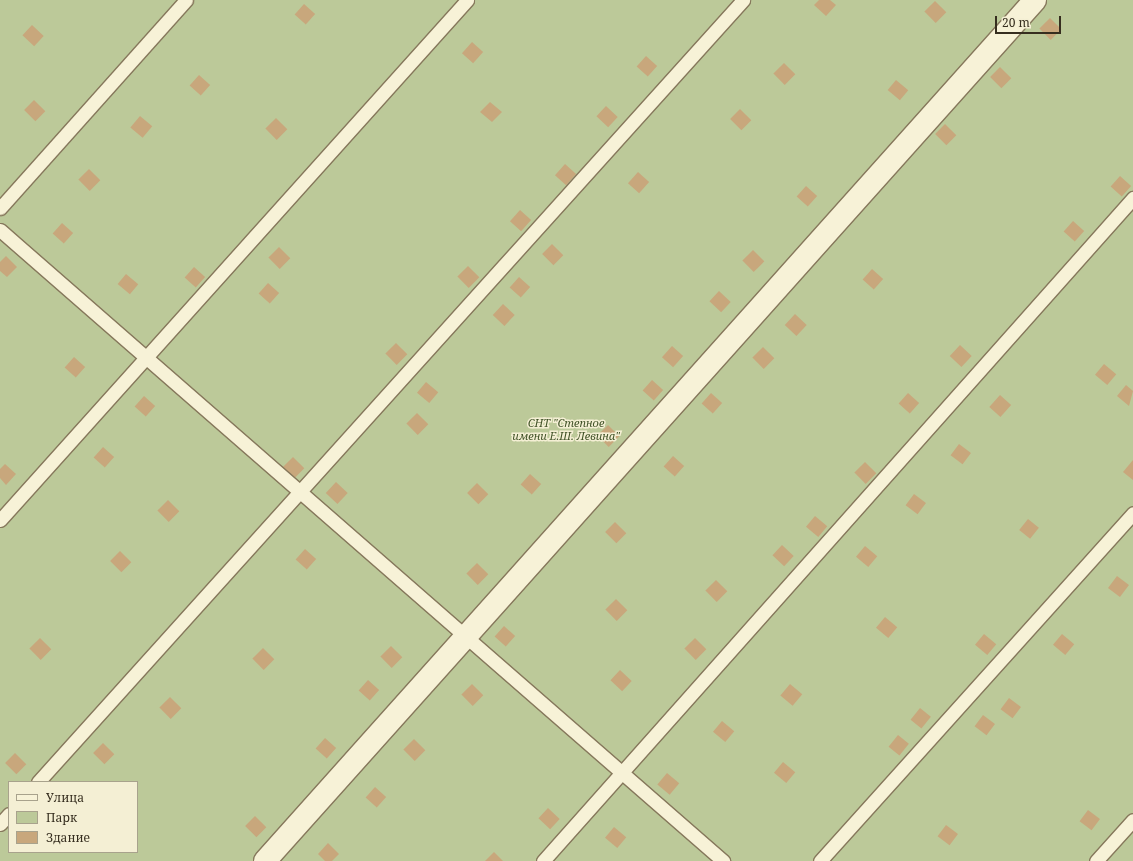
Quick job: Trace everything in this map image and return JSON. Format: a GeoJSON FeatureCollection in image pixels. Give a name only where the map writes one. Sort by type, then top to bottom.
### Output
{"type":"FeatureCollection","features":[{"type":"Feature","properties":{"kind":"street"},"geometry":{"type":"LineString","coordinates":[[265,861],[1035,0]]}},
{"type":"Feature","properties":{"kind":"lane"},"geometry":{"type":"LineString","coordinates":[[0,208],[186,0]]}},
{"type":"Feature","properties":{"kind":"lane"},"geometry":{"type":"LineString","coordinates":[[0,520],[467,0]]}},
{"type":"Feature","properties":{"kind":"lane"},"geometry":{"type":"LineString","coordinates":[[39,781],[743,0]]}},
{"type":"Feature","properties":{"kind":"lane"},"geometry":{"type":"LineString","coordinates":[[543,861],[1133,198]]}},
{"type":"Feature","properties":{"kind":"lane"},"geometry":{"type":"LineString","coordinates":[[0,230],[723,861]]}},
{"type":"Feature","properties":{"kind":"lane"},"geometry":{"type":"LineString","coordinates":[[820,861],[1133,513]]}},
{"type":"Feature","properties":{"kind":"lane"},"geometry":{"type":"LineString","coordinates":[[0,824],[8,815]]}},
{"type":"Feature","properties":{"kind":"lane"},"geometry":{"type":"LineString","coordinates":[[1096,861],[1133,820]]}},
{"type":"Feature","properties":{"kind":"green space","name":"СНТ \"Степное имени Е.Ш. Левина\""},"geometry":{"type":"Polygon","coordinates":[[[0,0],[1133,0],[1133,861],[0,861],[0,0]]]}},
{"type":"Feature","properties":{"kind":"building"},"geometry":{"type":"Polygon","coordinates":[[[819,0],[830,0],[836,5],[826,16],[814,5],[819,0]]]}},
{"type":"Feature","properties":{"kind":"building"},"geometry":{"type":"Polygon","coordinates":[[[935,1],[946,12],[936,23],[924,12],[935,1]]]}},
{"type":"Feature","properties":{"kind":"building"},"geometry":{"type":"Polygon","coordinates":[[[304,4],[315,14],[306,24],[295,14],[304,4]]]}},
{"type":"Feature","properties":{"kind":"building"},"geometry":{"type":"Polygon","coordinates":[[[1050,18],[1061,29],[1051,40],[1039,29],[1050,18]]]}},
{"type":"Feature","properties":{"kind":"building"},"geometry":{"type":"Polygon","coordinates":[[[32,25],[44,36],[34,46],[22,35],[32,25]]]}},
{"type":"Feature","properties":{"kind":"building"},"geometry":{"type":"Polygon","coordinates":[[[472,42],[483,52],[473,63],[462,53],[472,42]]]}},
{"type":"Feature","properties":{"kind":"building"},"geometry":{"type":"Polygon","coordinates":[[[646,56],[657,66],[648,76],[637,66],[646,56]]]}},
{"type":"Feature","properties":{"kind":"building"},"geometry":{"type":"Polygon","coordinates":[[[784,63],[795,74],[785,85],[773,74],[784,63]]]}},
{"type":"Feature","properties":{"kind":"building"},"geometry":{"type":"Polygon","coordinates":[[[1000,67],[1011,78],[1001,88],[990,77],[1000,67]]]}},
{"type":"Feature","properties":{"kind":"building"},"geometry":{"type":"Polygon","coordinates":[[[199,75],[210,85],[201,95],[190,85],[199,75]]]}},
{"type":"Feature","properties":{"kind":"building"},"geometry":{"type":"Polygon","coordinates":[[[896,80],[908,90],[900,100],[888,90],[896,80]]]}},
{"type":"Feature","properties":{"kind":"building"},"geometry":{"type":"Polygon","coordinates":[[[34,100],[45,111],[35,121],[24,110],[34,100]]]}},
{"type":"Feature","properties":{"kind":"building"},"geometry":{"type":"Polygon","coordinates":[[[490,102],[502,112],[492,122],[480,112],[490,102]]]}},
{"type":"Feature","properties":{"kind":"building"},"geometry":{"type":"Polygon","coordinates":[[[606,106],[618,117],[608,127],[596,116],[606,106]]]}},
{"type":"Feature","properties":{"kind":"building"},"geometry":{"type":"Polygon","coordinates":[[[740,109],[751,120],[741,130],[730,119],[740,109]]]}},
{"type":"Feature","properties":{"kind":"building"},"geometry":{"type":"Polygon","coordinates":[[[140,116],[152,126],[143,138],[130,127],[140,116]]]}},
{"type":"Feature","properties":{"kind":"building"},"geometry":{"type":"Polygon","coordinates":[[[276,118],[287,129],[277,140],[265,129],[276,118]]]}},
{"type":"Feature","properties":{"kind":"building"},"geometry":{"type":"Polygon","coordinates":[[[945,124],[956,135],[946,145],[935,134],[945,124]]]}},
{"type":"Feature","properties":{"kind":"building"},"geometry":{"type":"Polygon","coordinates":[[[565,164],[576,174],[566,185],[555,175],[565,164]]]}},
{"type":"Feature","properties":{"kind":"building"},"geometry":{"type":"Polygon","coordinates":[[[89,169],[100,180],[90,191],[78,180],[89,169]]]}},
{"type":"Feature","properties":{"kind":"building"},"geometry":{"type":"Polygon","coordinates":[[[638,172],[649,182],[639,193],[628,183],[638,172]]]}},
{"type":"Feature","properties":{"kind":"building"},"geometry":{"type":"Polygon","coordinates":[[[1120,176],[1131,186],[1122,196],[1111,186],[1120,176]]]}},
{"type":"Feature","properties":{"kind":"building"},"geometry":{"type":"Polygon","coordinates":[[[806,186],[817,196],[808,206],[797,196],[806,186]]]}},
{"type":"Feature","properties":{"kind":"building"},"geometry":{"type":"Polygon","coordinates":[[[520,210],[531,220],[521,231],[510,221],[520,210]]]}},
{"type":"Feature","properties":{"kind":"building"},"geometry":{"type":"Polygon","coordinates":[[[1073,221],[1084,231],[1075,241],[1064,231],[1073,221]]]}},
{"type":"Feature","properties":{"kind":"building"},"geometry":{"type":"Polygon","coordinates":[[[62,223],[73,233],[64,243],[53,233],[62,223]]]}},
{"type":"Feature","properties":{"kind":"building"},"geometry":{"type":"Polygon","coordinates":[[[552,244],[563,255],[553,265],[542,254],[552,244]]]}},
{"type":"Feature","properties":{"kind":"building"},"geometry":{"type":"Polygon","coordinates":[[[279,247],[290,258],[280,269],[268,258],[279,247]]]}},
{"type":"Feature","properties":{"kind":"building"},"geometry":{"type":"Polygon","coordinates":[[[753,250],[764,261],[754,272],[742,261],[753,250]]]}},
{"type":"Feature","properties":{"kind":"building"},"geometry":{"type":"Polygon","coordinates":[[[6,256],[17,267],[7,277],[0,271],[0,262],[6,256]]]}},
{"type":"Feature","properties":{"kind":"building"},"geometry":{"type":"Polygon","coordinates":[[[468,266],[479,277],[469,288],[457,277],[468,266]]]}},
{"type":"Feature","properties":{"kind":"building"},"geometry":{"type":"Polygon","coordinates":[[[194,267],[205,277],[196,287],[185,277],[194,267]]]}},
{"type":"Feature","properties":{"kind":"building"},"geometry":{"type":"Polygon","coordinates":[[[872,269],[883,279],[874,289],[863,279],[872,269]]]}},
{"type":"Feature","properties":{"kind":"building"},"geometry":{"type":"Polygon","coordinates":[[[126,274],[138,284],[130,294],[118,284],[126,274]]]}},
{"type":"Feature","properties":{"kind":"building"},"geometry":{"type":"Polygon","coordinates":[[[519,277],[530,287],[521,297],[510,287],[519,277]]]}},
{"type":"Feature","properties":{"kind":"building"},"geometry":{"type":"Polygon","coordinates":[[[268,283],[279,293],[270,303],[259,293],[268,283]]]}},
{"type":"Feature","properties":{"kind":"building"},"geometry":{"type":"Polygon","coordinates":[[[719,291],[731,302],[721,312],[709,301],[719,291]]]}},
{"type":"Feature","properties":{"kind":"building"},"geometry":{"type":"Polygon","coordinates":[[[503,304],[515,315],[504,326],[493,315],[503,304]]]}},
{"type":"Feature","properties":{"kind":"building"},"geometry":{"type":"Polygon","coordinates":[[[795,314],[807,325],[796,336],[785,325],[795,314]]]}},
{"type":"Feature","properties":{"kind":"building"},"geometry":{"type":"Polygon","coordinates":[[[396,343],[407,354],[397,365],[385,354],[396,343]]]}},
{"type":"Feature","properties":{"kind":"building"},"geometry":{"type":"Polygon","coordinates":[[[960,345],[972,356],[961,367],[950,356],[960,345]]]}},
{"type":"Feature","properties":{"kind":"building"},"geometry":{"type":"Polygon","coordinates":[[[672,346],[683,356],[673,367],[662,357],[672,346]]]}},
{"type":"Feature","properties":{"kind":"building"},"geometry":{"type":"Polygon","coordinates":[[[763,347],[774,358],[764,369],[752,358],[763,347]]]}},
{"type":"Feature","properties":{"kind":"building"},"geometry":{"type":"Polygon","coordinates":[[[74,357],[85,367],[76,377],[65,367],[74,357]]]}},
{"type":"Feature","properties":{"kind":"building"},"geometry":{"type":"Polygon","coordinates":[[[1104,364],[1116,374],[1107,385],[1095,375],[1104,364]]]}},
{"type":"Feature","properties":{"kind":"building"},"geometry":{"type":"Polygon","coordinates":[[[652,380],[663,390],[654,400],[643,390],[652,380]]]}},
{"type":"Feature","properties":{"kind":"building"},"geometry":{"type":"Polygon","coordinates":[[[426,382],[438,392],[429,403],[417,393],[426,382]]]}},
{"type":"Feature","properties":{"kind":"building"},"geometry":{"type":"Polygon","coordinates":[[[1126,385],[1133,391],[1129,406],[1117,396],[1126,385]]]}},
{"type":"Feature","properties":{"kind":"building"},"geometry":{"type":"Polygon","coordinates":[[[711,393],[722,403],[713,413],[702,403],[711,393]]]}},
{"type":"Feature","properties":{"kind":"building"},"geometry":{"type":"Polygon","coordinates":[[[908,393],[919,403],[910,413],[899,403],[908,393]]]}},
{"type":"Feature","properties":{"kind":"building"},"geometry":{"type":"Polygon","coordinates":[[[1000,395],[1011,405],[1000,417],[989,407],[1000,395]]]}},
{"type":"Feature","properties":{"kind":"building"},"geometry":{"type":"Polygon","coordinates":[[[144,396],[155,406],[146,416],[135,406],[144,396]]]}},
{"type":"Feature","properties":{"kind":"building"},"geometry":{"type":"Polygon","coordinates":[[[417,413],[428,424],[418,435],[406,424],[417,413]]]}},
{"type":"Feature","properties":{"kind":"building"},"geometry":{"type":"Polygon","coordinates":[[[608,425],[619,436],[609,447],[597,436],[608,425]]]}},
{"type":"Feature","properties":{"kind":"building"},"geometry":{"type":"Polygon","coordinates":[[[959,444],[971,453],[963,464],[951,455],[959,444]]]}},
{"type":"Feature","properties":{"kind":"building"},"geometry":{"type":"Polygon","coordinates":[[[103,447],[114,457],[105,467],[94,457],[103,447]]]}},
{"type":"Feature","properties":{"kind":"building"},"geometry":{"type":"Polygon","coordinates":[[[673,456],[684,466],[675,476],[664,466],[673,456]]]}},
{"type":"Feature","properties":{"kind":"building"},"geometry":{"type":"Polygon","coordinates":[[[293,457],[304,468],[294,479],[282,468],[293,457]]]}},
{"type":"Feature","properties":{"kind":"building"},"geometry":{"type":"Polygon","coordinates":[[[1133,460],[1133,480],[1123,472],[1133,460]]]}},
{"type":"Feature","properties":{"kind":"building"},"geometry":{"type":"Polygon","coordinates":[[[865,462],[876,473],[866,484],[854,473],[865,462]]]}},
{"type":"Feature","properties":{"kind":"building"},"geometry":{"type":"Polygon","coordinates":[[[5,464],[16,474],[6,485],[0,478],[0,469],[5,464]]]}},
{"type":"Feature","properties":{"kind":"building"},"geometry":{"type":"Polygon","coordinates":[[[530,474],[541,484],[532,494],[521,484],[530,474]]]}},
{"type":"Feature","properties":{"kind":"building"},"geometry":{"type":"Polygon","coordinates":[[[336,482],[348,493],[337,504],[326,493],[336,482]]]}},
{"type":"Feature","properties":{"kind":"building"},"geometry":{"type":"Polygon","coordinates":[[[477,483],[488,494],[478,504],[467,493],[477,483]]]}},
{"type":"Feature","properties":{"kind":"building"},"geometry":{"type":"Polygon","coordinates":[[[914,494],[926,503],[918,514],[906,505],[914,494]]]}},
{"type":"Feature","properties":{"kind":"building"},"geometry":{"type":"Polygon","coordinates":[[[168,500],[179,511],[169,522],[157,511],[168,500]]]}},
{"type":"Feature","properties":{"kind":"building"},"geometry":{"type":"Polygon","coordinates":[[[815,516],[827,526],[818,537],[806,527],[815,516]]]}},
{"type":"Feature","properties":{"kind":"building"},"geometry":{"type":"Polygon","coordinates":[[[1028,519],[1039,528],[1030,539],[1019,530],[1028,519]]]}},
{"type":"Feature","properties":{"kind":"building"},"geometry":{"type":"Polygon","coordinates":[[[615,522],[626,533],[616,543],[605,532],[615,522]]]}},
{"type":"Feature","properties":{"kind":"building"},"geometry":{"type":"Polygon","coordinates":[[[782,545],[794,556],[784,566],[772,555],[782,545]]]}},
{"type":"Feature","properties":{"kind":"building"},"geometry":{"type":"Polygon","coordinates":[[[865,546],[877,556],[868,567],[856,557],[865,546]]]}},
{"type":"Feature","properties":{"kind":"building"},"geometry":{"type":"Polygon","coordinates":[[[305,549],[316,559],[307,569],[296,559],[305,549]]]}},
{"type":"Feature","properties":{"kind":"building"},"geometry":{"type":"Polygon","coordinates":[[[120,551],[131,562],[121,572],[110,561],[120,551]]]}},
{"type":"Feature","properties":{"kind":"building"},"geometry":{"type":"Polygon","coordinates":[[[477,563],[488,574],[478,585],[466,574],[477,563]]]}},
{"type":"Feature","properties":{"kind":"building"},"geometry":{"type":"Polygon","coordinates":[[[1117,576],[1129,585],[1120,597],[1108,588],[1117,576]]]}},
{"type":"Feature","properties":{"kind":"building"},"geometry":{"type":"Polygon","coordinates":[[[716,580],[727,591],[717,602],[705,591],[716,580]]]}},
{"type":"Feature","properties":{"kind":"building"},"geometry":{"type":"Polygon","coordinates":[[[616,599],[627,610],[617,621],[605,610],[616,599]]]}},
{"type":"Feature","properties":{"kind":"building"},"geometry":{"type":"Polygon","coordinates":[[[885,617],[897,627],[888,638],[876,628],[885,617]]]}},
{"type":"Feature","properties":{"kind":"building"},"geometry":{"type":"Polygon","coordinates":[[[504,626],[515,636],[506,646],[495,636],[504,626]]]}},
{"type":"Feature","properties":{"kind":"building"},"geometry":{"type":"Polygon","coordinates":[[[984,634],[996,644],[987,655],[975,645],[984,634]]]}},
{"type":"Feature","properties":{"kind":"building"},"geometry":{"type":"Polygon","coordinates":[[[1062,634],[1074,644],[1065,655],[1053,645],[1062,634]]]}},
{"type":"Feature","properties":{"kind":"building"},"geometry":{"type":"Polygon","coordinates":[[[40,638],[51,649],[41,660],[29,649],[40,638]]]}},
{"type":"Feature","properties":{"kind":"building"},"geometry":{"type":"Polygon","coordinates":[[[695,638],[706,649],[696,660],[684,649],[695,638]]]}},
{"type":"Feature","properties":{"kind":"building"},"geometry":{"type":"Polygon","coordinates":[[[391,646],[402,657],[392,668],[380,657],[391,646]]]}},
{"type":"Feature","properties":{"kind":"building"},"geometry":{"type":"Polygon","coordinates":[[[263,648],[274,659],[264,670],[252,659],[263,648]]]}},
{"type":"Feature","properties":{"kind":"building"},"geometry":{"type":"Polygon","coordinates":[[[620,670],[632,681],[622,691],[610,680],[620,670]]]}},
{"type":"Feature","properties":{"kind":"building"},"geometry":{"type":"Polygon","coordinates":[[[368,680],[379,690],[370,700],[359,690],[368,680]]]}},
{"type":"Feature","properties":{"kind":"building"},"geometry":{"type":"Polygon","coordinates":[[[472,684],[483,695],[473,706],[461,695],[472,684]]]}},
{"type":"Feature","properties":{"kind":"building"},"geometry":{"type":"Polygon","coordinates":[[[790,684],[802,694],[793,706],[780,695],[790,684]]]}},
{"type":"Feature","properties":{"kind":"building"},"geometry":{"type":"Polygon","coordinates":[[[170,697],[181,708],[171,719],[159,708],[170,697]]]}},
{"type":"Feature","properties":{"kind":"building"},"geometry":{"type":"Polygon","coordinates":[[[1009,698],[1021,707],[1013,718],[1001,709],[1009,698]]]}},
{"type":"Feature","properties":{"kind":"building"},"geometry":{"type":"Polygon","coordinates":[[[920,708],[931,717],[921,728],[911,720],[920,708]]]}},
{"type":"Feature","properties":{"kind":"building"},"geometry":{"type":"Polygon","coordinates":[[[983,715],[995,724],[987,735],[975,726],[983,715]]]}},
{"type":"Feature","properties":{"kind":"building"},"geometry":{"type":"Polygon","coordinates":[[[722,721],[734,731],[725,742],[713,732],[722,721]]]}},
{"type":"Feature","properties":{"kind":"building"},"geometry":{"type":"Polygon","coordinates":[[[898,735],[909,744],[899,755],[889,747],[898,735]]]}},
{"type":"Feature","properties":{"kind":"building"},"geometry":{"type":"Polygon","coordinates":[[[325,738],[336,748],[327,758],[316,748],[325,738]]]}},
{"type":"Feature","properties":{"kind":"building"},"geometry":{"type":"Polygon","coordinates":[[[414,739],[425,750],[415,761],[403,750],[414,739]]]}},
{"type":"Feature","properties":{"kind":"building"},"geometry":{"type":"Polygon","coordinates":[[[103,743],[114,754],[104,764],[93,753],[103,743]]]}},
{"type":"Feature","properties":{"kind":"building"},"geometry":{"type":"Polygon","coordinates":[[[15,753],[26,764],[16,774],[5,763],[15,753]]]}},
{"type":"Feature","properties":{"kind":"building"},"geometry":{"type":"Polygon","coordinates":[[[783,762],[795,772],[786,783],[774,773],[783,762]]]}},
{"type":"Feature","properties":{"kind":"building"},"geometry":{"type":"Polygon","coordinates":[[[667,773],[679,783],[670,795],[657,784],[667,773]]]}},
{"type":"Feature","properties":{"kind":"building"},"geometry":{"type":"Polygon","coordinates":[[[375,787],[386,797],[377,807],[366,797],[375,787]]]}},
{"type":"Feature","properties":{"kind":"building"},"geometry":{"type":"Polygon","coordinates":[[[548,808],[560,819],[550,829],[538,818],[548,808]]]}},
{"type":"Feature","properties":{"kind":"building"},"geometry":{"type":"Polygon","coordinates":[[[1088,810],[1100,819],[1092,830],[1080,821],[1088,810]]]}},
{"type":"Feature","properties":{"kind":"building"},"geometry":{"type":"Polygon","coordinates":[[[255,816],[266,827],[256,837],[245,826],[255,816]]]}},
{"type":"Feature","properties":{"kind":"building"},"geometry":{"type":"Polygon","coordinates":[[[946,825],[958,834],[950,845],[938,836],[946,825]]]}},
{"type":"Feature","properties":{"kind":"building"},"geometry":{"type":"Polygon","coordinates":[[[614,827],[626,837],[617,848],[605,838],[614,827]]]}},
{"type":"Feature","properties":{"kind":"building"},"geometry":{"type":"Polygon","coordinates":[[[328,843],[339,854],[332,861],[325,861],[318,854],[328,843]]]}},
{"type":"Feature","properties":{"kind":"building"},"geometry":{"type":"Polygon","coordinates":[[[494,852],[503,861],[485,861],[494,852]]]}}]}
